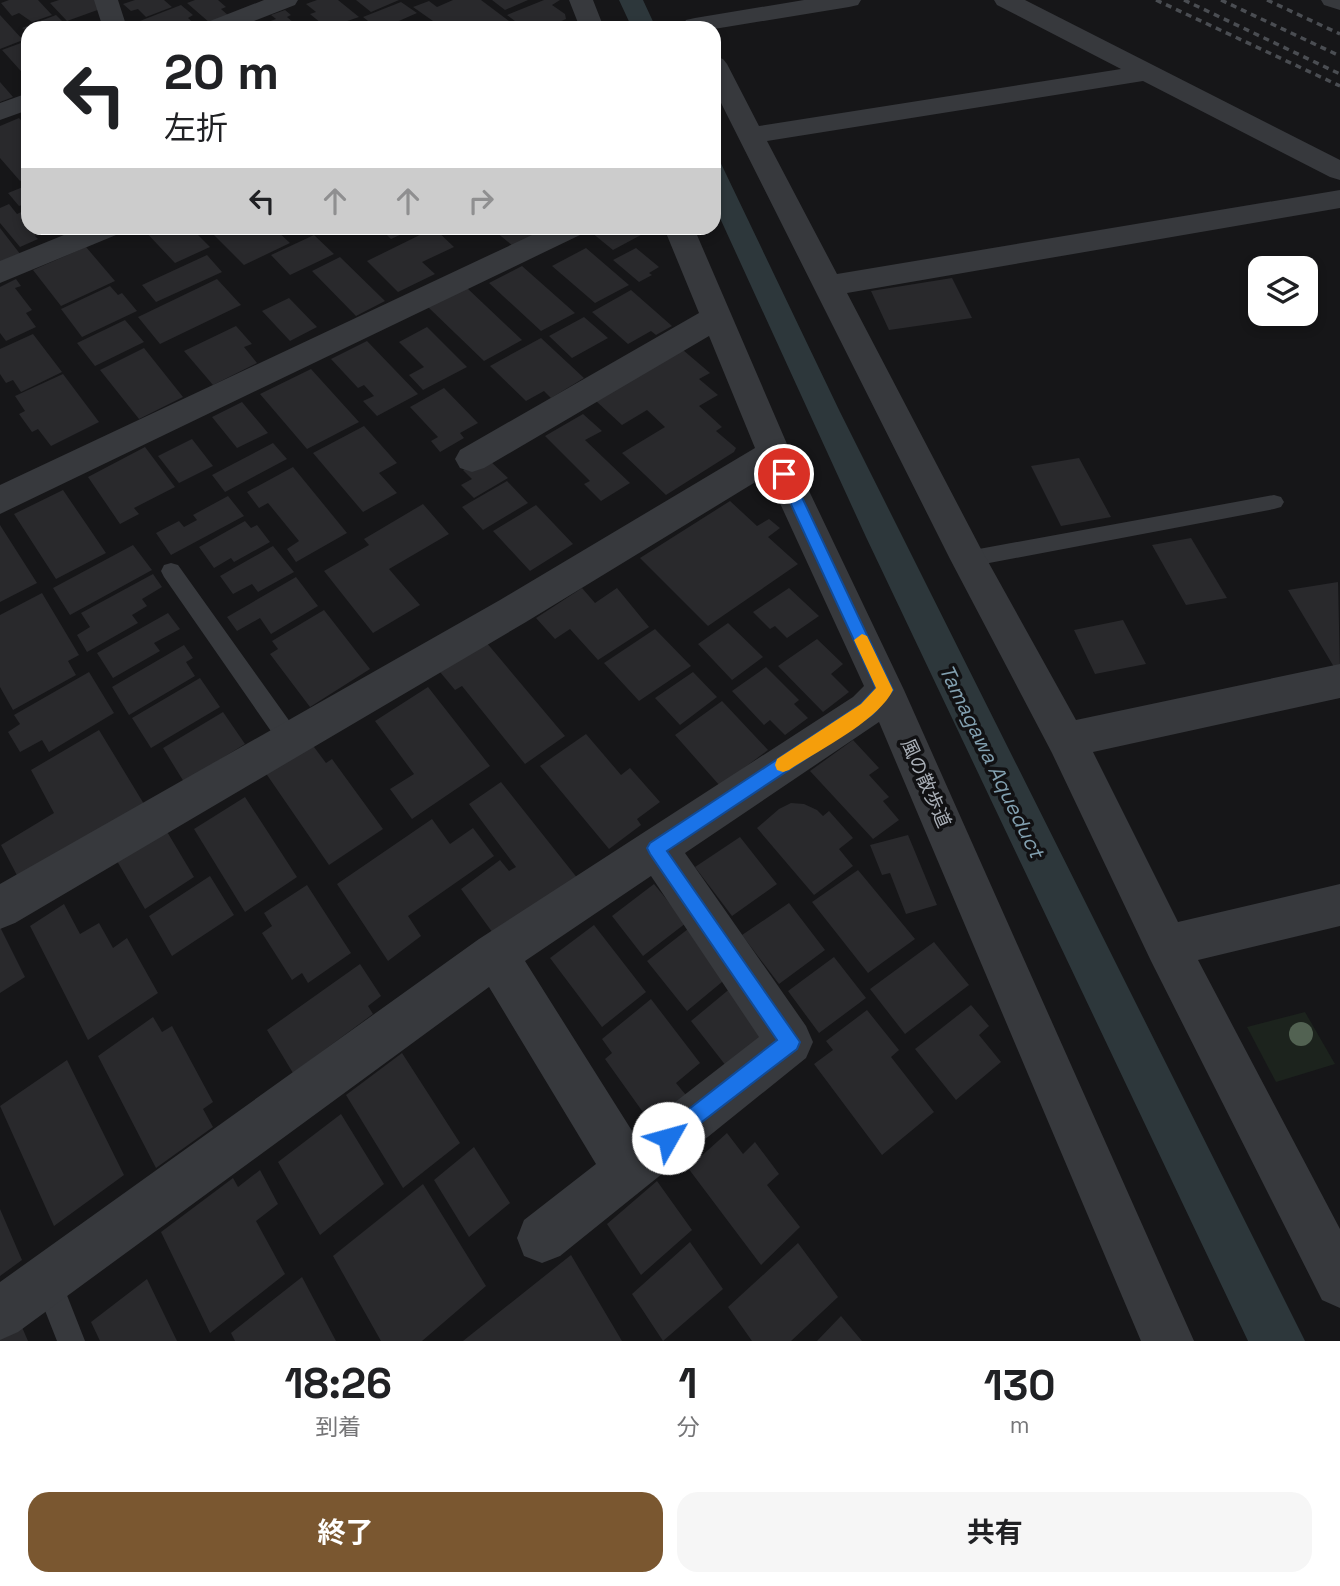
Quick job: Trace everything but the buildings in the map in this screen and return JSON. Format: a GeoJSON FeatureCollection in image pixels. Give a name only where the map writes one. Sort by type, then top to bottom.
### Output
{"type":"FeatureCollection","features":[{"type":"Feature","properties":{"kind":"street"},"geometry":{"type":"LineString","coordinates":[[106,0],[113,21]]}},
{"type":"Feature","properties":{"kind":"street"},"geometry":{"type":"LineString","coordinates":[[232,21],[286,0]]}},
{"type":"Feature","properties":{"kind":"street"},"geometry":{"type":"LineString","coordinates":[[682,0],[693,21]]}},
{"type":"Feature","properties":{"kind":"street"},"geometry":{"type":"LineString","coordinates":[[721,22],[849,0]]}},
{"type":"Feature","properties":{"kind":"street"},"geometry":{"type":"LineString","coordinates":[[1006,0],[1340,171]]}},
{"type":"Feature","properties":{"kind":"street"},"geometry":{"type":"LineString","coordinates":[[1333,0],[1340,3]]}},
{"type":"Feature","properties":{"kind":"street"},"geometry":{"type":"LineString","coordinates":[[749,135],[1149,72]]}},
{"type":"Feature","properties":{"kind":"street"},"geometry":{"type":"LineString","coordinates":[[721,78],[968,559],[1066,740],[1167,946],[1340,1282]]}},
{"type":"Feature","properties":{"kind":"street"},"geometry":{"type":"LineString","coordinates":[[0,113],[21,104]]}},
{"type":"Feature","properties":{"kind":"street"},"geometry":{"type":"LineString","coordinates":[[827,286],[1340,199]]}},
{"type":"Feature","properties":{"kind":"street"},"geometry":{"type":"LineString","coordinates":[[0,273],[90,235]]}},
{"type":"Feature","properties":{"kind":"street"},"geometry":{"type":"LineString","coordinates":[[0,500],[555,235]]}},
{"type":"Feature","properties":{"kind":"street","name":"風の散歩道"},"geometry":{"type":"LineString","coordinates":[[682,235],[773,451],[885,690],[1168,1341]]}},
{"type":"Feature","properties":{"kind":"street"},"geometry":{"type":"LineString","coordinates":[[472,459],[718,317]]}},
{"type":"Feature","properties":{"kind":"street"},"geometry":{"type":"LineString","coordinates":[[0,908],[513,611],[762,461],[773,451]]}},
{"type":"Feature","properties":{"kind":"street"},"geometry":{"type":"LineString","coordinates":[[1066,740],[1340,681]]}},
{"type":"Feature","properties":{"kind":"street"},"geometry":{"type":"LineString","coordinates":[[0,1314],[495,955],[867,709],[885,690]]}},
{"type":"Feature","properties":{"kind":"street"},"geometry":{"type":"LineString","coordinates":[[542,1238],[790,1042],[656,848]]}},
{"type":"Feature","properties":{"kind":"street"},"geometry":{"type":"LineString","coordinates":[[1167,946],[1340,905]]}},
{"type":"Feature","properties":{"kind":"street"},"geometry":{"type":"LineString","coordinates":[[495,955],[628,1170]]}},
{"type":"Feature","properties":{"kind":"lane"},"geometry":{"type":"LineString","coordinates":[[968,559],[1274,502]]}},
{"type":"Feature","properties":{"kind":"lane"},"geometry":{"type":"LineString","coordinates":[[171,571],[289,740]]}},
{"type":"Feature","properties":{"kind":"lane"},"geometry":{"type":"LineString","coordinates":[[47,1280],[71,1341]]}},
{"type":"Feature","properties":{"kind":"shaded area"},"geometry":{"type":"Polygon","coordinates":[[[1305,1012],[1335,1064],[1276,1082],[1247,1027],[1305,1012]]]}},
{"type":"Feature","properties":{"kind":"water"},"geometry":{"type":"Polygon","coordinates":[[[619,0],[643,0],[653,21],[629,21],[619,0]]]}},
{"type":"Feature","properties":{"kind":"water","name":"Tamagawa Aqueduct"},"geometry":{"type":"Polygon","coordinates":[[[721,164],[840,412],[1305,1341],[1248,1341],[866,537],[721,220],[721,164]]]}},
{"type":"Feature","properties":{"kind":"railway"},"geometry":{"type":"LineString","coordinates":[[1156,0],[1340,86]]}},
{"type":"Feature","properties":{"kind":"railway"},"geometry":{"type":"LineString","coordinates":[[1184,0],[1340,74]]}},
{"type":"Feature","properties":{"kind":"railway"},"geometry":{"type":"LineString","coordinates":[[1221,0],[1340,56]]}},
{"type":"Feature","properties":{"kind":"railway"},"geometry":{"type":"LineString","coordinates":[[1267,0],[1340,34]]}},
{"type":"Feature","properties":{"kind":"slow traffic"},"geometry":{"type":"LineString","coordinates":[[783,765],[867,709],[885,690],[862,640]]}},
{"type":"Feature","properties":{"kind":"route"},"geometry":{"type":"LineString","coordinates":[[668,1138],[790,1042],[656,848],[867,709],[885,690],[784,474]]}}]}
